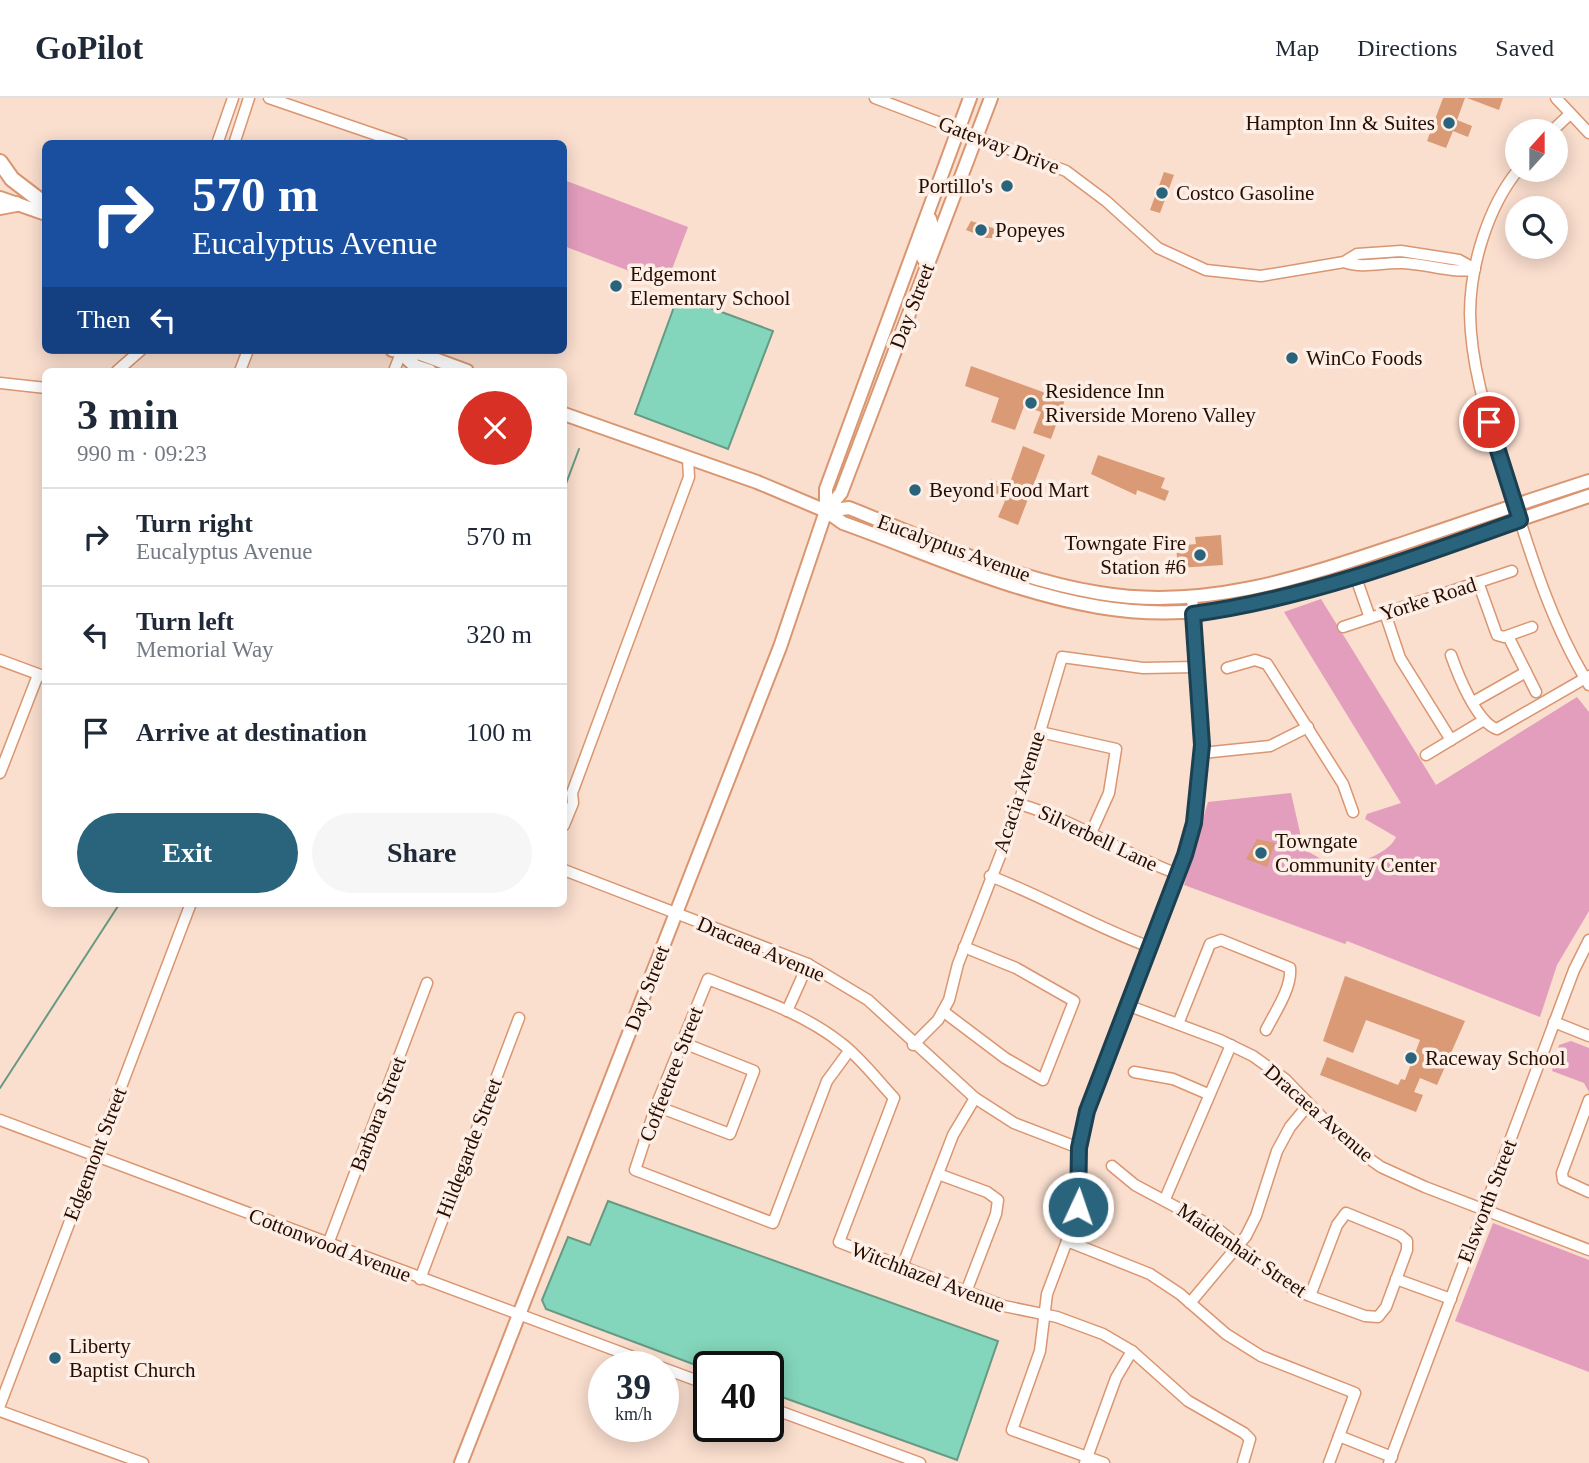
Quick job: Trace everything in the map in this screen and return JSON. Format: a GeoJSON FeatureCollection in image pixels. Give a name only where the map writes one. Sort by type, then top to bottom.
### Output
{"type":"FeatureCollection","features":[{"type":"Feature","properties":{"kind":"highway"},"geometry":{"type":"LineString","coordinates":[[0,162],[12,179],[42,202]]}},
{"type":"Feature","properties":{"kind":"highway"},"geometry":{"type":"LineString","coordinates":[[0,207],[16,204]]}},
{"type":"Feature","properties":{"kind":"main road","name":"Day Street"},"geometry":{"type":"LineString","coordinates":[[461,1463],[780,647],[826,511],[826,489],[970,98]]}},
{"type":"Feature","properties":{"kind":"main road","name":"Day Street"},"geometry":{"type":"LineString","coordinates":[[826,511],[841,493],[991,98]]}},
{"type":"Feature","properties":{"kind":"main road"},"geometry":{"type":"LineString","coordinates":[[0,198],[42,213]]}},
{"type":"Feature","properties":{"kind":"main road"},"geometry":{"type":"LineString","coordinates":[[928,212],[932,226],[923,258],[928,263]]}},
{"type":"Feature","properties":{"kind":"main road"},"geometry":{"type":"LineString","coordinates":[[885,378],[878,373],[887,345],[888,321]]}},
{"type":"Feature","properties":{"kind":"main road"},"geometry":{"type":"LineString","coordinates":[[400,354],[421,368]]}},
{"type":"Feature","properties":{"kind":"main road"},"geometry":{"type":"LineString","coordinates":[[421,354],[459,368]]}},
{"type":"Feature","properties":{"kind":"main road"},"geometry":{"type":"LineString","coordinates":[[864,385],[871,392],[862,415],[864,433]]}},
{"type":"Feature","properties":{"kind":"main road","name":"Eucalyptus Avenue"},"geometry":{"type":"LineString","coordinates":[[567,415],[757,482],[826,511],[843,523],[968,570],[1043,595],[1101,608],[1193,614],[1247,606],[1355,575],[1589,496]]}},
{"type":"Feature","properties":{"kind":"main road","name":"Eucalyptus Avenue"},"geometry":{"type":"LineString","coordinates":[[826,511],[849,508],[1042,580],[1101,594],[1192,598],[1244,592],[1390,548],[1589,481]]}},
{"type":"Feature","properties":{"kind":"main road"},"geometry":{"type":"LineString","coordinates":[[890,540],[919,544],[954,556],[963,552]]}},
{"type":"Feature","properties":{"kind":"main road"},"geometry":{"type":"LineString","coordinates":[[1355,575],[1359,565],[1389,554],[1390,548]]}},
{"type":"Feature","properties":{"kind":"main road"},"geometry":{"type":"LineString","coordinates":[[1290,594],[1297,586],[1346,568],[1355,559]]}},
{"type":"Feature","properties":{"kind":"main road"},"geometry":{"type":"LineString","coordinates":[[968,570],[986,568],[1019,580],[1042,580]]}},
{"type":"Feature","properties":{"kind":"street"},"geometry":{"type":"LineString","coordinates":[[218,140],[233,98]]}},
{"type":"Feature","properties":{"kind":"street"},"geometry":{"type":"LineString","coordinates":[[235,140],[249,98]]}},
{"type":"Feature","properties":{"kind":"street"},"geometry":{"type":"LineString","coordinates":[[269,98],[390,140]]}},
{"type":"Feature","properties":{"kind":"street","name":"Gateway Drive"},"geometry":{"type":"LineString","coordinates":[[875,98],[1066,172],[1097,193],[1158,248],[1206,270],[1261,276],[1344,262],[1357,254],[1401,251],[1459,260],[1475,270]]}},
{"type":"Feature","properties":{"kind":"street"},"geometry":{"type":"LineString","coordinates":[[1556,98],[1589,133]]}},
{"type":"Feature","properties":{"kind":"street"},"geometry":{"type":"LineString","coordinates":[[1565,119],[1570,114]]}},
{"type":"Feature","properties":{"kind":"street"},"geometry":{"type":"LineString","coordinates":[[1451,655],[1484,720],[1492,728],[1502,729],[1588,680],[1553,618],[1515,506],[1475,370],[1470,311],[1475,270],[1489,223],[1511,182]]}},
{"type":"Feature","properties":{"kind":"street"},"geometry":{"type":"LineString","coordinates":[[120,368],[136,354]]}},
{"type":"Feature","properties":{"kind":"street"},"geometry":{"type":"LineString","coordinates":[[0,383],[42,388]]}},
{"type":"Feature","properties":{"kind":"street"},"geometry":{"type":"LineString","coordinates":[[567,818],[573,803],[572,793],[689,477],[688,459]]}},
{"type":"Feature","properties":{"kind":"street","name":"Yorke Road"},"geometry":{"type":"LineString","coordinates":[[1343,627],[1512,571]]}},
{"type":"Feature","properties":{"kind":"street"},"geometry":{"type":"LineString","coordinates":[[1355,575],[1370,618]]}},
{"type":"Feature","properties":{"kind":"street"},"geometry":{"type":"LineString","coordinates":[[1478,582],[1497,635],[1508,636],[1532,627]]}},
{"type":"Feature","properties":{"kind":"street"},"geometry":{"type":"LineString","coordinates":[[1104,1463],[1086,1460],[1012,1430],[1040,1351],[1046,1294],[1067,1241],[1080,1193],[1079,1148],[1087,1111],[1178,874],[1194,823],[1202,753],[1192,598]]}},
{"type":"Feature","properties":{"kind":"street"},"geometry":{"type":"LineString","coordinates":[[1385,613],[1400,658],[1451,740]]}},
{"type":"Feature","properties":{"kind":"street"},"geometry":{"type":"LineString","coordinates":[[1508,636],[1536,692]]}},
{"type":"Feature","properties":{"kind":"street","name":"Acacia Avenue"},"geometry":{"type":"LineString","coordinates":[[913,1045],[944,1012],[964,947],[1019,803],[1062,657],[1143,668],[1197,667]]}},
{"type":"Feature","properties":{"kind":"street"},"geometry":{"type":"LineString","coordinates":[[0,660],[42,676],[0,773]]}},
{"type":"Feature","properties":{"kind":"street"},"geometry":{"type":"LineString","coordinates":[[1227,668],[1255,660],[1267,664],[1343,784],[1353,812]]}},
{"type":"Feature","properties":{"kind":"street"},"geometry":{"type":"LineString","coordinates":[[1474,702],[1526,673]]}},
{"type":"Feature","properties":{"kind":"street"},"geometry":{"type":"LineString","coordinates":[[1426,755],[1484,720]]}},
{"type":"Feature","properties":{"kind":"street"},"geometry":{"type":"LineString","coordinates":[[1202,753],[1270,746],[1308,727]]}},
{"type":"Feature","properties":{"kind":"street"},"geometry":{"type":"LineString","coordinates":[[1040,732],[1116,749],[1110,793],[1091,833]]}},
{"type":"Feature","properties":{"kind":"street","name":"Silverbell Lane"},"geometry":{"type":"LineString","coordinates":[[1019,803],[1053,814],[1129,855],[1178,874]]}},
{"type":"Feature","properties":{"kind":"street","name":"Dracaea Avenue"},"geometry":{"type":"LineString","coordinates":[[567,871],[807,964],[868,1000],[913,1045],[975,1098],[1014,1123],[1079,1148]]}},
{"type":"Feature","properties":{"kind":"street"},"geometry":{"type":"LineString","coordinates":[[990,876],[1042,897],[1098,927],[1150,947]]}},
{"type":"Feature","properties":{"kind":"street","name":"Edgemont Street"},"geometry":{"type":"LineString","coordinates":[[0,1405],[189,907]]}},
{"type":"Feature","properties":{"kind":"street"},"geometry":{"type":"LineString","coordinates":[[1178,1024],[1210,944],[1221,940],[1290,968],[1279,1004],[1266,1030]]}},
{"type":"Feature","properties":{"kind":"street","name":"Elsworth Street"},"geometry":{"type":"LineString","coordinates":[[1390,1460],[1554,1022],[1589,940]]}},
{"type":"Feature","properties":{"kind":"street"},"geometry":{"type":"LineString","coordinates":[[944,1012],[1005,1058],[1043,1080],[1074,1001],[1016,968],[964,947]]}},
{"type":"Feature","properties":{"kind":"street"},"geometry":{"type":"LineString","coordinates":[[787,1010],[807,964]]}},
{"type":"Feature","properties":{"kind":"street","name":"Witchhazel Avenue"},"geometry":{"type":"LineString","coordinates":[[708,979],[787,1010],[816,1026],[849,1051],[894,1098],[839,1242],[1017,1311],[1043,1315],[1103,1334],[1132,1351],[1188,1401],[1244,1433],[1250,1439],[1243,1463]]}},
{"type":"Feature","properties":{"kind":"street","name":"Coffeetree Street"},"geometry":{"type":"LineString","coordinates":[[708,979],[656,1106],[635,1170],[773,1223],[827,1082],[849,1051]]}},
{"type":"Feature","properties":{"kind":"street","name":"Barbara Street"},"geometry":{"type":"LineString","coordinates":[[328,1244],[427,983]]}},
{"type":"Feature","properties":{"kind":"street","name":"Dracaea Avenue"},"geometry":{"type":"LineString","coordinates":[[1127,1005],[1231,1045],[1271,1069],[1347,1143],[1381,1167],[1589,1250]]}},
{"type":"Feature","properties":{"kind":"street","name":"Hildegarde Street"},"geometry":{"type":"LineString","coordinates":[[420,1279],[519,1018]]}},
{"type":"Feature","properties":{"kind":"street"},"geometry":{"type":"LineString","coordinates":[[1554,1022],[1589,1036]]}},
{"type":"Feature","properties":{"kind":"street"},"geometry":{"type":"LineString","coordinates":[[656,1106],[730,1134],[750,1083],[754,1071],[681,1042]]}},
{"type":"Feature","properties":{"kind":"street"},"geometry":{"type":"LineString","coordinates":[[1165,1199],[1231,1045]]}},
{"type":"Feature","properties":{"kind":"street"},"geometry":{"type":"LineString","coordinates":[[1134,1072],[1173,1079],[1209,1094]]}},
{"type":"Feature","properties":{"kind":"street"},"geometry":{"type":"LineString","coordinates":[[902,1267],[957,1126],[975,1098]]}},
{"type":"Feature","properties":{"kind":"street"},"geometry":{"type":"LineString","coordinates":[[1589,1100],[1562,1173],[1563,1180],[1589,1192]]}},
{"type":"Feature","properties":{"kind":"street"},"geometry":{"type":"LineString","coordinates":[[1190,1303],[1238,1246],[1256,1216],[1277,1151],[1290,1127],[1309,1104]]}},
{"type":"Feature","properties":{"kind":"street","name":"Cottonwood Avenue"},"geometry":{"type":"LineString","coordinates":[[0,1121],[617,1351]]}},
{"type":"Feature","properties":{"kind":"street","name":"Maidenhair Street"},"geometry":{"type":"LineString","coordinates":[[1112,1166],[1135,1185],[1199,1217],[1277,1278],[1310,1296],[1365,1316],[1378,1317],[1386,1307],[1396,1279]]}},
{"type":"Feature","properties":{"kind":"street"},"geometry":{"type":"LineString","coordinates":[[938,1174],[987,1192],[998,1200],[996,1213],[966,1292]]}},
{"type":"Feature","properties":{"kind":"street"},"geometry":{"type":"LineString","coordinates":[[1310,1296],[1337,1225],[1346,1213],[1400,1235],[1407,1241],[1396,1279],[1451,1299]]}},
{"type":"Feature","properties":{"kind":"street"},"geometry":{"type":"LineString","coordinates":[[1067,1241],[1150,1273],[1226,1334],[1261,1356],[1355,1393],[1329,1463]]}},
{"type":"Feature","properties":{"kind":"street"},"geometry":{"type":"LineString","coordinates":[[1086,1460],[1112,1388],[1132,1351]]}},
{"type":"Feature","properties":{"kind":"street"},"geometry":{"type":"LineString","coordinates":[[0,1411],[143,1463]]}},
{"type":"Feature","properties":{"kind":"street"},"geometry":{"type":"LineString","coordinates":[[784,1413],[920,1463]]}},
{"type":"Feature","properties":{"kind":"street"},"geometry":{"type":"LineString","coordinates":[[1339,1436],[1390,1460]]}},
{"type":"Feature","properties":{"kind":"shaded area"},"geometry":{"type":"Polygon","coordinates":[[[567,181],[688,227],[666,285],[567,247],[567,181]]]}},
{"type":"Feature","properties":{"kind":"shaded area"},"geometry":{"type":"Polygon","coordinates":[[[1321,599],[1436,785],[1577,697],[1589,712],[1589,911],[1557,965],[1540,1017],[1347,941],[1345,944],[1184,885],[1208,802],[1291,793],[1304,850],[1336,865],[1352,864],[1370,858],[1386,848],[1396,837],[1365,819],[1367,814],[1401,803],[1284,612],[1321,599]]]}},
{"type":"Feature","properties":{"kind":"shaded area"},"geometry":{"type":"Polygon","coordinates":[[[1571,1041],[1589,1048],[1589,1092],[1584,1083],[1552,1071],[1559,1045],[1571,1041]]]}},
{"type":"Feature","properties":{"kind":"shaded area"},"geometry":{"type":"Polygon","coordinates":[[[1493,1223],[1589,1260],[1589,1372],[1455,1321],[1493,1223]]]}},
{"type":"Feature","properties":{"kind":"water"},"geometry":{"type":"Polygon","coordinates":[[[678,296],[773,331],[728,449],[635,414],[678,296]]]}},
{"type":"Feature","properties":{"kind":"water"},"geometry":{"type":"Polygon","coordinates":[[[608,1201],[998,1341],[957,1460],[784,1398],[784,1351],[693,1351],[693,1364],[679,1359],[679,1351],[658,1351],[546,1309],[542,1300],[568,1237],[590,1245],[608,1201]]]}},
{"type":"Feature","properties":{"kind":"building","name":"Hampton Inn & Suites"},"geometry":{"type":"Polygon","coordinates":[[[1443,98],[1465,98],[1457,120],[1472,126],[1468,137],[1453,131],[1446,148],[1427,141],[1443,98]]]}},
{"type":"Feature","properties":{"kind":"building","name":"Hampton Inn & Suites"},"geometry":{"type":"Polygon","coordinates":[[[1467,98],[1503,98],[1499,110],[1467,98]]]}},
{"type":"Feature","properties":{"kind":"building","name":"Costco Gasoline"},"geometry":{"type":"Polygon","coordinates":[[[1164,172],[1174,175],[1160,213],[1150,210],[1164,172]]]}},
{"type":"Feature","properties":{"kind":"building","name":"Popeyes"},"geometry":{"type":"Polygon","coordinates":[[[971,221],[996,229],[994,238],[986,238],[966,230],[971,221]]]}},
{"type":"Feature","properties":{"kind":"building","name":"Residence Inn Riverside Moreno Valley"},"geometry":{"type":"Polygon","coordinates":[[[971,366],[1065,400],[1051,439],[1033,433],[1041,412],[1024,406],[1015,430],[991,422],[999,398],[965,386],[971,366]]]}},
{"type":"Feature","properties":{"kind":"building"},"geometry":{"type":"Polygon","coordinates":[[[1023,446],[1045,455],[1018,525],[998,517],[1005,501],[985,493],[990,479],[1009,485],[1023,446]]]}},
{"type":"Feature","properties":{"kind":"building"},"geometry":{"type":"Polygon","coordinates":[[[1098,455],[1165,478],[1161,488],[1169,491],[1165,501],[1137,490],[1136,495],[1091,474],[1098,455]]]}},
{"type":"Feature","properties":{"kind":"building","name":"Towngate Fire Station #6"},"geometry":{"type":"Polygon","coordinates":[[[1221,535],[1223,565],[1178,568],[1176,546],[1196,544],[1195,537],[1221,535]]]}},
{"type":"Feature","properties":{"kind":"building","name":"Towngate Community Center"},"geometry":{"type":"Polygon","coordinates":[[[1257,839],[1275,843],[1267,867],[1246,859],[1257,839]]]}},
{"type":"Feature","properties":{"kind":"building"},"geometry":{"type":"Polygon","coordinates":[[[1345,976],[1465,1021],[1437,1085],[1420,1078],[1414,1092],[1423,1095],[1416,1112],[1320,1075],[1327,1057],[1398,1085],[1401,1079],[1405,1080],[1420,1040],[1366,1020],[1353,1053],[1323,1041],[1345,976]]]}},
{"type":"Feature","properties":{"kind":"waterway"},"geometry":{"type":"LineString","coordinates":[[567,481],[579,449]]}},
{"type":"Feature","properties":{"kind":"waterway"},"geometry":{"type":"LineString","coordinates":[[0,1088],[117,907]]}},
{"type":"Feature","properties":{"kind":"place","name":"Hampton Inn & Suites"},"geometry":{"type":"Point","coordinates":[1449,123]}},
{"type":"Feature","properties":{"kind":"place","name":"Portillo's"},"geometry":{"type":"Point","coordinates":[1007,186]}},
{"type":"Feature","properties":{"kind":"place","name":"Costco Gasoline"},"geometry":{"type":"Point","coordinates":[1162,193]}},
{"type":"Feature","properties":{"kind":"place","name":"Popeyes"},"geometry":{"type":"Point","coordinates":[981,230]}},
{"type":"Feature","properties":{"kind":"place","name":"Edgemont Elementary School"},"geometry":{"type":"Point","coordinates":[616,286]}},
{"type":"Feature","properties":{"kind":"place","name":"WinCo Foods"},"geometry":{"type":"Point","coordinates":[1292,358]}},
{"type":"Feature","properties":{"kind":"place","name":"Residence Inn Riverside Moreno Valley"},"geometry":{"type":"Point","coordinates":[1031,403]}},
{"type":"Feature","properties":{"kind":"place","name":"Beyond Food Mart"},"geometry":{"type":"Point","coordinates":[915,490]}},
{"type":"Feature","properties":{"kind":"place","name":"Towngate Fire Station #6"},"geometry":{"type":"Point","coordinates":[1200,555]}},
{"type":"Feature","properties":{"kind":"place","name":"Towngate Community Center"},"geometry":{"type":"Point","coordinates":[1261,853]}},
{"type":"Feature","properties":{"kind":"place","name":"Raceway School"},"geometry":{"type":"Point","coordinates":[1411,1058]}},
{"type":"Feature","properties":{"kind":"place","name":"Liberty Baptist Church"},"geometry":{"type":"Point","coordinates":[55,1358]}},
{"type":"Feature","properties":{"kind":"route"},"geometry":{"type":"LineString","coordinates":[[1078,1207],[1081,1179],[1079,1148],[1087,1111],[1185,855],[1197,808],[1202,745],[1193,614],[1247,606],[1298,592],[1520,520],[1489,422]]}}]}
